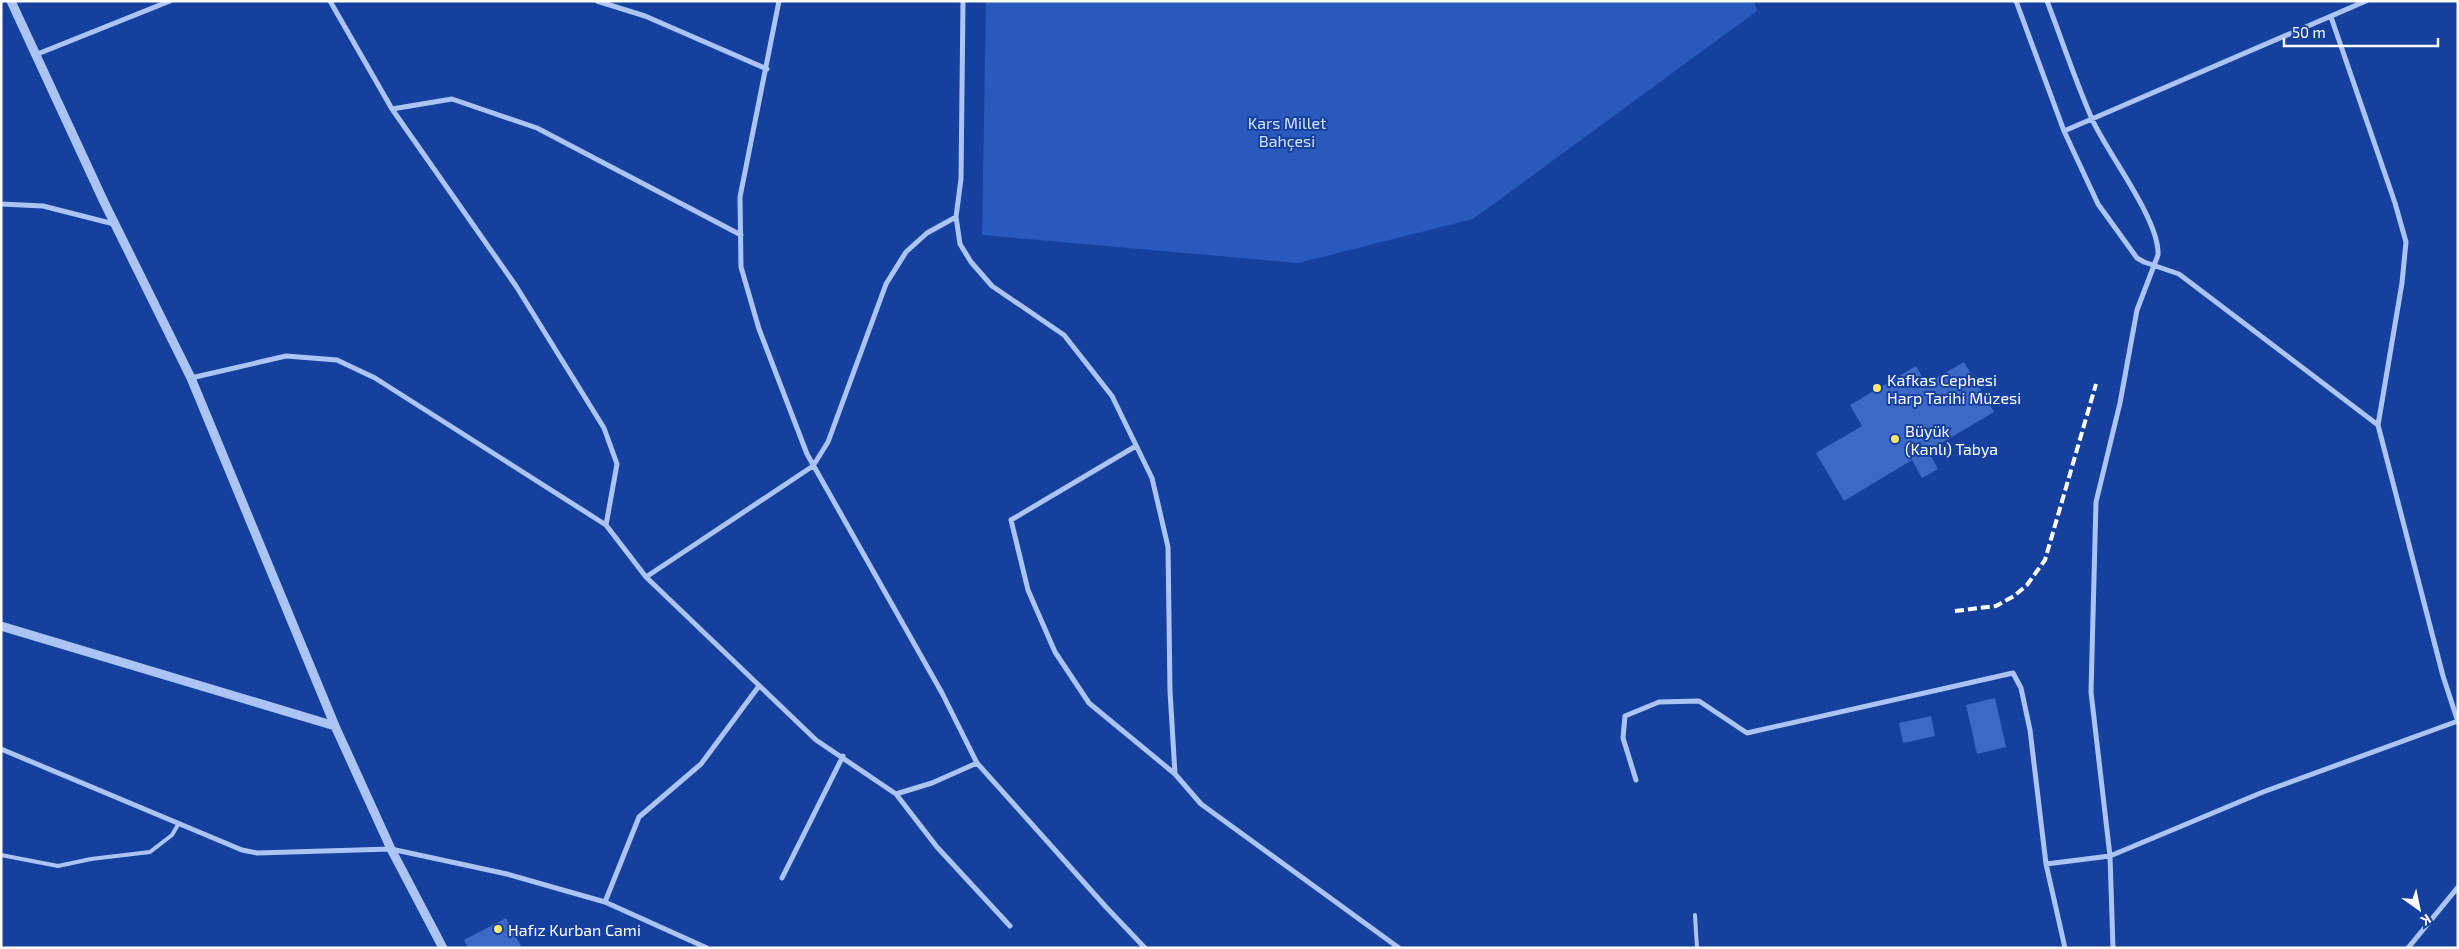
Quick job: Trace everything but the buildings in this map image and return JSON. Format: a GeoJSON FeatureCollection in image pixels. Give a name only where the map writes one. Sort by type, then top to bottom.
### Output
{"type":"FeatureCollection","features":[{"type":"Feature","properties":{"kind":"street"},"geometry":{"type":"LineString","coordinates":[[11,1],[115,224],[190,378],[335,726],[391,849],[442,948]]}},
{"type":"Feature","properties":{"kind":"street"},"geometry":{"type":"LineString","coordinates":[[35,55],[170,1]]}},
{"type":"Feature","properties":{"kind":"street"},"geometry":{"type":"LineString","coordinates":[[330,1],[392,109],[516,286],[604,428],[617,464],[606,525]]}},
{"type":"Feature","properties":{"kind":"street"},"geometry":{"type":"LineString","coordinates":[[597,1],[645,16],[767,69]]}},
{"type":"Feature","properties":{"kind":"street"},"geometry":{"type":"LineString","coordinates":[[779,1],[767,69],[740,197],[741,267],[759,328],[807,454],[942,693],[977,763],[1106,907],[1146,948]]}},
{"type":"Feature","properties":{"kind":"street"},"geometry":{"type":"LineString","coordinates":[[962,1],[961,179],[956,217],[960,244],[971,262],[992,286],[1064,336],[1112,396],[1152,478],[1168,547],[1170,691],[1175,774]]}},
{"type":"Feature","properties":{"kind":"street"},"geometry":{"type":"LineString","coordinates":[[2016,1],[2064,131],[2098,204],[2136,258],[2179,274],[2378,425]]}},
{"type":"Feature","properties":{"kind":"street"},"geometry":{"type":"LineString","coordinates":[[2047,1],[2093,120],[2138,199],[2158,246],[2158,255],[2137,310],[2120,403],[2096,502],[2091,692],[2110,856],[2113,948]]}},
{"type":"Feature","properties":{"kind":"street"},"geometry":{"type":"LineString","coordinates":[[2064,131],[2366,1]]}},
{"type":"Feature","properties":{"kind":"street"},"geometry":{"type":"LineString","coordinates":[[2046,864],[2110,856],[2263,792],[2458,722],[2443,676],[2378,425],[2402,283],[2406,242],[2395,203],[2331,17]]}},
{"type":"Feature","properties":{"kind":"street"},"geometry":{"type":"LineString","coordinates":[[392,109],[452,99],[537,128],[741,236]]}},
{"type":"Feature","properties":{"kind":"street"},"geometry":{"type":"LineString","coordinates":[[1,204],[43,206],[115,224]]}},
{"type":"Feature","properties":{"kind":"street"},"geometry":{"type":"LineString","coordinates":[[646,577],[814,466],[828,442],[886,284],[906,252],[927,233],[956,217]]}},
{"type":"Feature","properties":{"kind":"street"},"geometry":{"type":"LineString","coordinates":[[190,378],[286,356],[337,360],[375,378],[606,525],[646,577],[816,740],[896,794],[937,847],[1010,926]]}},
{"type":"Feature","properties":{"kind":"street"},"geometry":{"type":"LineString","coordinates":[[1136,446],[1011,520],[1028,590],[1055,652],[1089,702],[1175,774],[1201,804],[1399,948]]}},
{"type":"Feature","properties":{"kind":"street"},"geometry":{"type":"LineString","coordinates":[[1,626],[335,726]]}},
{"type":"Feature","properties":{"kind":"street"},"geometry":{"type":"LineString","coordinates":[[1636,780],[1623,738],[1625,716],[1659,702],[1699,701],[1747,733],[2013,673],[2021,688],[2030,730],[2046,864],[2065,948]]}},
{"type":"Feature","properties":{"kind":"street"},"geometry":{"type":"LineString","coordinates":[[604,902],[640,817],[701,764],[759,686]]}},
{"type":"Feature","properties":{"kind":"street"},"geometry":{"type":"LineString","coordinates":[[1,748],[242,850],[257,853],[391,849],[507,874],[604,902],[707,948]]}},
{"type":"Feature","properties":{"kind":"street"},"geometry":{"type":"LineString","coordinates":[[782,878],[842,756]]}},
{"type":"Feature","properties":{"kind":"street"},"geometry":{"type":"LineString","coordinates":[[896,794],[932,783],[977,763]]}},
{"type":"Feature","properties":{"kind":"street"},"geometry":{"type":"LineString","coordinates":[[2408,948],[2458,887]]}},
{"type":"Feature","properties":{"kind":"lane"},"geometry":{"type":"LineString","coordinates":[[1,855],[58,866],[91,859],[150,852],[172,835],[179,823]]}},
{"type":"Feature","properties":{"kind":"lane"},"geometry":{"type":"LineString","coordinates":[[1695,915],[1697,948]]}},
{"type":"Feature","properties":{"kind":"green space","name":"Kars Millet Bahçesi"},"geometry":{"type":"Polygon","coordinates":[[[986,1],[1754,1],[1757,11],[1473,219],[1298,263],[982,235],[986,1]]]}},
{"type":"Feature","properties":{"kind":"railway"},"geometry":{"type":"LineString","coordinates":[[1955,611],[1996,606],[2014,596],[2027,585],[2045,560],[2096,384]]}},
{"type":"Feature","properties":{"kind":"place","name":"Kafkas Cephesi Harp Tarihi Müzesi"},"geometry":{"type":"Point","coordinates":[1877,388]}},
{"type":"Feature","properties":{"kind":"place","name":"Büyük (Kanlı) Tabya"},"geometry":{"type":"Point","coordinates":[1895,439]}},
{"type":"Feature","properties":{"kind":"place","name":"Hafız Kurban Cami"},"geometry":{"type":"Point","coordinates":[498,929]}}]}
